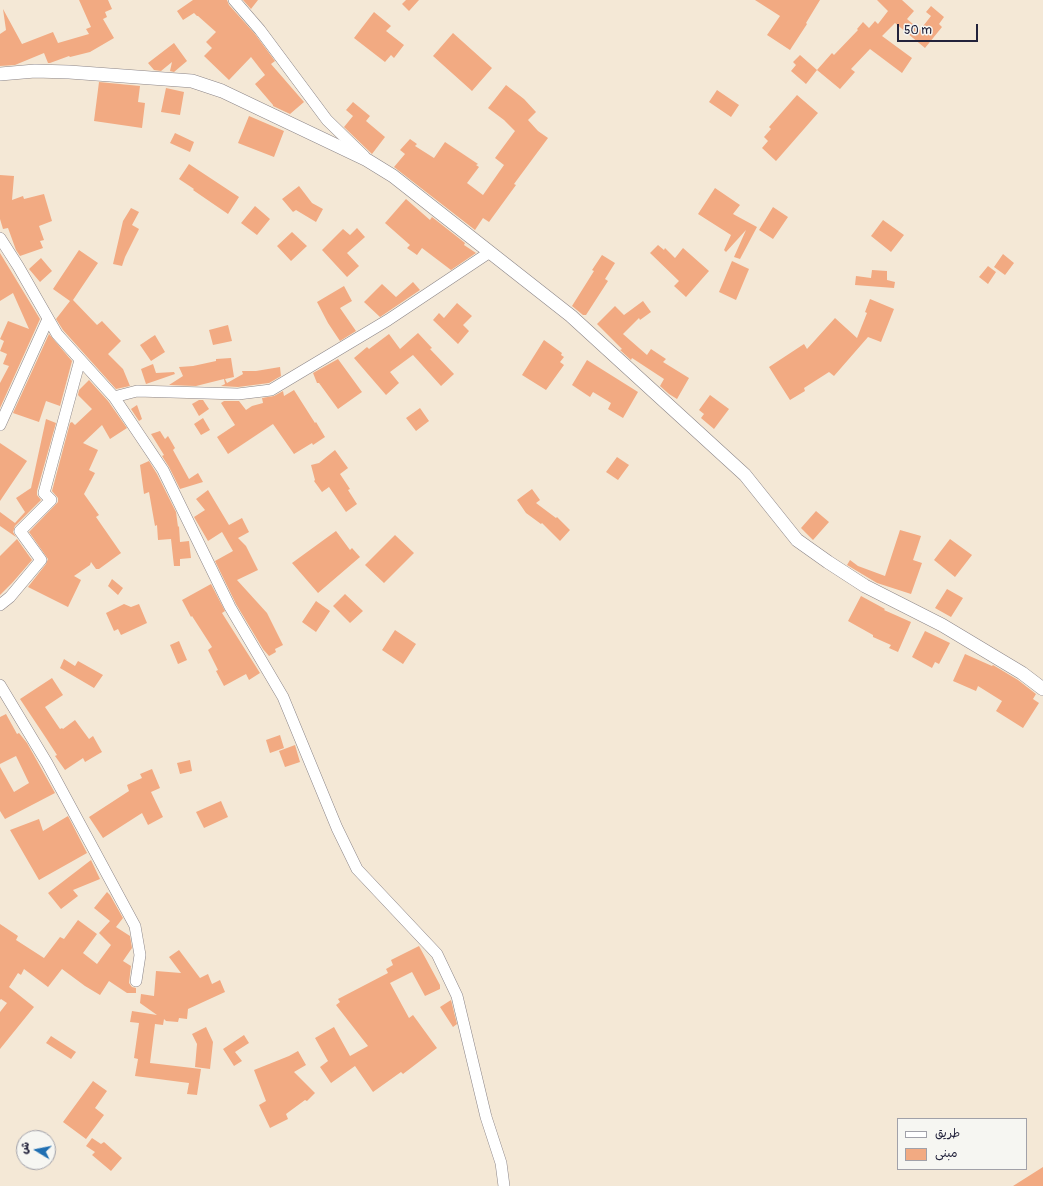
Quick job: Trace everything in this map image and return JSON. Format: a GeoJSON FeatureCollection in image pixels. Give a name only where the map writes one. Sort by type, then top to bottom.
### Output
{"type":"FeatureCollection","features":[{"type":"Feature","properties":{"kind":"street"},"geometry":{"type":"LineString","coordinates":[[234,0],[260,30],[327,120],[367,160]]}},
{"type":"Feature","properties":{"kind":"street"},"geometry":{"type":"LineString","coordinates":[[0,74],[35,71],[69,72],[192,81],[222,90],[367,160],[393,176],[571,316],[745,475],[797,540],[865,586],[942,625],[1022,673],[1043,689]]}},
{"type":"Feature","properties":{"kind":"street"},"geometry":{"type":"LineString","coordinates":[[0,238],[57,334],[114,397],[163,470],[230,607],[283,697],[337,828],[357,868],[437,954],[457,996],[486,1117],[501,1163],[504,1186]]}},
{"type":"Feature","properties":{"kind":"street"},"geometry":{"type":"LineString","coordinates":[[114,397],[137,391],[238,394],[271,390],[388,320],[490,252]]}},
{"type":"Feature","properties":{"kind":"street"},"geometry":{"type":"LineString","coordinates":[[0,425],[48,319]]}},
{"type":"Feature","properties":{"kind":"street"},"geometry":{"type":"LineString","coordinates":[[0,605],[10,597],[41,560],[20,531],[51,500],[44,493],[80,360]]}},
{"type":"Feature","properties":{"kind":"street"},"geometry":{"type":"LineString","coordinates":[[0,685],[47,763],[135,926],[140,955],[136,981]]}},
{"type":"Feature","properties":{"kind":"building"},"geometry":{"type":"Polygon","coordinates":[[[79,0],[108,0],[112,9],[105,12],[107,17],[103,19],[114,38],[90,52],[69,56],[50,63],[48,63],[44,53],[15,65],[0,66],[0,34],[6,30],[3,9],[22,44],[53,32],[58,43],[89,34],[86,29],[91,27],[79,0]]]}},
{"type":"Feature","properties":{"kind":"building"},"geometry":{"type":"Polygon","coordinates":[[[193,0],[227,0],[229,5],[255,34],[275,61],[271,64],[304,102],[290,114],[273,106],[255,84],[265,75],[251,57],[229,80],[204,56],[212,48],[206,42],[216,32],[194,13],[183,20],[177,11],[193,0]]]}},
{"type":"Feature","properties":{"kind":"building"},"geometry":{"type":"Polygon","coordinates":[[[243,0],[258,0],[251,9],[243,0]]]}},
{"type":"Feature","properties":{"kind":"building"},"geometry":{"type":"Polygon","coordinates":[[[406,0],[419,0],[409,11],[402,4],[406,0]]]}},
{"type":"Feature","properties":{"kind":"building"},"geometry":{"type":"Polygon","coordinates":[[[755,0],[820,0],[806,23],[807,24],[790,50],[767,35],[780,16],[755,0]]]}},
{"type":"Feature","properties":{"kind":"building"},"geometry":{"type":"Polygon","coordinates":[[[877,0],[902,0],[914,11],[907,19],[920,30],[931,16],[926,12],[931,6],[944,17],[939,24],[942,27],[925,48],[895,23],[882,36],[912,58],[902,73],[870,49],[851,69],[855,72],[840,89],[817,70],[832,53],[834,55],[858,30],[857,29],[863,22],[869,28],[875,21],[878,24],[888,11],[877,0]]]}},
{"type":"Feature","properties":{"kind":"building"},"geometry":{"type":"Polygon","coordinates":[[[374,12],[391,26],[386,31],[404,45],[394,58],[391,55],[385,62],[354,38],[374,12]]]}},
{"type":"Feature","properties":{"kind":"building"},"geometry":{"type":"Polygon","coordinates":[[[453,33],[492,68],[472,91],[433,56],[453,33]]]}},
{"type":"Feature","properties":{"kind":"building"},"geometry":{"type":"Polygon","coordinates":[[[174,43],[187,61],[174,72],[170,71],[172,62],[161,71],[154,70],[148,63],[174,43]]]}},
{"type":"Feature","properties":{"kind":"building"},"geometry":{"type":"Polygon","coordinates":[[[800,55],[817,70],[806,84],[791,71],[796,65],[793,62],[800,55]]]}},
{"type":"Feature","properties":{"kind":"building"},"geometry":{"type":"Polygon","coordinates":[[[99,82],[140,86],[138,102],[145,103],[142,128],[94,121],[99,82]]]}},
{"type":"Feature","properties":{"kind":"building"},"geometry":{"type":"Polygon","coordinates":[[[506,85],[524,99],[536,112],[528,120],[538,131],[548,138],[514,184],[516,185],[489,222],[483,218],[475,230],[394,167],[405,154],[400,150],[410,139],[417,144],[415,146],[434,158],[445,142],[478,164],[476,165],[479,167],[467,183],[483,195],[504,165],[495,158],[515,131],[504,120],[488,108],[506,85]]]}},
{"type":"Feature","properties":{"kind":"building"},"geometry":{"type":"Polygon","coordinates":[[[166,88],[184,92],[180,115],[161,112],[166,88]]]}},
{"type":"Feature","properties":{"kind":"building"},"geometry":{"type":"Polygon","coordinates":[[[717,90],[739,105],[731,117],[709,102],[717,90]]]}},
{"type":"Feature","properties":{"kind":"building"},"geometry":{"type":"Polygon","coordinates":[[[797,95],[818,113],[776,161],[762,148],[768,141],[764,137],[771,129],[769,127],[797,95]]]}},
{"type":"Feature","properties":{"kind":"building"},"geometry":{"type":"Polygon","coordinates":[[[353,102],[370,116],[366,121],[385,137],[372,154],[344,127],[353,116],[346,110],[353,102]]]}},
{"type":"Feature","properties":{"kind":"building"},"geometry":{"type":"Polygon","coordinates":[[[249,116],[284,131],[274,157],[238,143],[249,116]]]}},
{"type":"Feature","properties":{"kind":"building"},"geometry":{"type":"Polygon","coordinates":[[[175,133],[194,142],[190,152],[170,143],[175,133]]]}},
{"type":"Feature","properties":{"kind":"building"},"geometry":{"type":"Polygon","coordinates":[[[189,164],[239,197],[228,214],[179,179],[189,164]]]}},
{"type":"Feature","properties":{"kind":"building"},"geometry":{"type":"Polygon","coordinates":[[[0,175],[14,176],[12,200],[23,196],[24,199],[44,194],[52,221],[39,226],[44,240],[40,241],[43,248],[20,256],[16,250],[8,228],[3,229],[0,219],[0,175]]]}},
{"type":"Feature","properties":{"kind":"building"},"geometry":{"type":"Polygon","coordinates":[[[299,186],[312,203],[323,209],[316,222],[296,210],[293,212],[282,199],[299,186]]]}},
{"type":"Feature","properties":{"kind":"building"},"geometry":{"type":"Polygon","coordinates":[[[715,188],[740,205],[733,214],[757,227],[740,259],[734,257],[746,230],[726,252],[724,250],[731,235],[698,214],[715,188]]]}},
{"type":"Feature","properties":{"kind":"building"},"geometry":{"type":"Polygon","coordinates":[[[406,199],[430,220],[432,217],[465,243],[464,245],[476,253],[451,270],[422,248],[417,255],[407,248],[410,245],[385,223],[406,199]]]}},
{"type":"Feature","properties":{"kind":"building"},"geometry":{"type":"Polygon","coordinates":[[[255,206],[270,219],[257,235],[241,223],[255,206]]]}},
{"type":"Feature","properties":{"kind":"building"},"geometry":{"type":"Polygon","coordinates":[[[773,207],[788,217],[773,239],[759,230],[773,207]]]}},
{"type":"Feature","properties":{"kind":"building"},"geometry":{"type":"Polygon","coordinates":[[[131,208],[139,212],[132,225],[139,229],[122,266],[113,264],[123,221],[131,208]]]}},
{"type":"Feature","properties":{"kind":"building"},"geometry":{"type":"Polygon","coordinates":[[[883,220],[904,235],[891,252],[871,236],[883,220]]]}},
{"type":"Feature","properties":{"kind":"building"},"geometry":{"type":"Polygon","coordinates":[[[357,228],[365,237],[347,253],[359,266],[347,277],[322,250],[343,229],[350,235],[357,228]]]}},
{"type":"Feature","properties":{"kind":"building"},"geometry":{"type":"Polygon","coordinates":[[[292,232],[307,246],[291,261],[277,246],[292,232]]]}},
{"type":"Feature","properties":{"kind":"building"},"geometry":{"type":"Polygon","coordinates":[[[658,245],[664,250],[665,248],[675,258],[683,248],[709,271],[686,297],[674,286],[679,281],[650,253],[658,245]]]}},
{"type":"Feature","properties":{"kind":"building"},"geometry":{"type":"Polygon","coordinates":[[[79,250],[98,263],[73,300],[97,325],[102,321],[121,341],[108,354],[123,369],[130,386],[116,389],[63,330],[56,319],[70,301],[53,289],[79,250]]]}},
{"type":"Feature","properties":{"kind":"building"},"geometry":{"type":"Polygon","coordinates":[[[0,253],[40,319],[0,408],[0,383],[9,366],[3,364],[7,354],[0,351],[4,341],[0,339],[8,321],[29,329],[13,293],[0,301],[0,253]]]}},
{"type":"Feature","properties":{"kind":"building"},"geometry":{"type":"Polygon","coordinates":[[[1003,254],[1014,263],[1005,275],[994,267],[1003,254]]]}},
{"type":"Feature","properties":{"kind":"building"},"geometry":{"type":"Polygon","coordinates":[[[602,255],[615,263],[605,279],[608,281],[586,315],[583,315],[572,306],[594,271],[592,270],[602,255]]]}},
{"type":"Feature","properties":{"kind":"building"},"geometry":{"type":"Polygon","coordinates":[[[41,258],[52,271],[40,282],[29,269],[41,258]]]}},
{"type":"Feature","properties":{"kind":"building"},"geometry":{"type":"Polygon","coordinates":[[[732,261],[749,269],[736,300],[719,292],[732,261]]]}},
{"type":"Feature","properties":{"kind":"building"},"geometry":{"type":"Polygon","coordinates":[[[988,266],[996,272],[988,284],[979,277],[988,266]]]}},
{"type":"Feature","properties":{"kind":"building"},"geometry":{"type":"Polygon","coordinates":[[[872,270],[887,271],[887,280],[895,282],[894,288],[855,285],[856,276],[871,278],[872,270]]]}},
{"type":"Feature","properties":{"kind":"building"},"geometry":{"type":"Polygon","coordinates":[[[413,282],[420,290],[380,317],[364,302],[382,284],[396,297],[413,282]]]}},
{"type":"Feature","properties":{"kind":"building"},"geometry":{"type":"Polygon","coordinates":[[[344,286],[352,301],[340,308],[356,331],[340,341],[317,302],[344,286]]]}},
{"type":"Feature","properties":{"kind":"building"},"geometry":{"type":"Polygon","coordinates":[[[870,299],[894,309],[881,342],[868,337],[834,376],[829,372],[804,388],[805,391],[790,400],[769,367],[804,344],[807,349],[835,318],[857,338],[867,313],[865,312],[870,299]]]}},
{"type":"Feature","properties":{"kind":"building"},"geometry":{"type":"Polygon","coordinates":[[[643,301],[651,312],[640,320],[639,318],[623,334],[647,355],[651,349],[666,359],[663,362],[689,378],[677,399],[660,386],[664,379],[632,358],[631,360],[597,324],[615,306],[624,315],[643,301]]]}},
{"type":"Feature","properties":{"kind":"building"},"geometry":{"type":"Polygon","coordinates":[[[457,303],[472,316],[463,325],[469,331],[458,344],[433,320],[439,313],[444,318],[457,303]]]}},
{"type":"Feature","properties":{"kind":"building"},"geometry":{"type":"Polygon","coordinates":[[[228,325],[232,341],[213,345],[209,330],[228,325]]]}},
{"type":"Feature","properties":{"kind":"building"},"geometry":{"type":"Polygon","coordinates":[[[418,333],[432,348],[430,349],[454,374],[441,386],[413,355],[390,372],[399,383],[386,395],[354,358],[367,347],[369,349],[389,334],[400,349],[418,333]]]}},
{"type":"Feature","properties":{"kind":"building"},"geometry":{"type":"Polygon","coordinates":[[[49,334],[72,361],[60,406],[46,401],[39,422],[13,413],[49,334]]]}},
{"type":"Feature","properties":{"kind":"building"},"geometry":{"type":"Polygon","coordinates":[[[155,335],[165,352],[151,361],[140,345],[155,335]]]}},
{"type":"Feature","properties":{"kind":"building"},"geometry":{"type":"Polygon","coordinates":[[[544,340],[562,353],[561,355],[564,357],[560,362],[564,365],[546,390],[522,375],[544,340]]]}},
{"type":"Feature","properties":{"kind":"building"},"geometry":{"type":"Polygon","coordinates":[[[231,358],[234,377],[225,379],[227,383],[243,374],[242,371],[256,371],[280,367],[281,376],[269,383],[238,387],[221,386],[225,384],[224,379],[196,386],[169,385],[183,376],[179,367],[193,366],[216,361],[216,359],[231,358]]]}},
{"type":"Feature","properties":{"kind":"building"},"geometry":{"type":"Polygon","coordinates":[[[338,359],[362,392],[338,409],[319,383],[317,383],[313,373],[338,359]]]}},
{"type":"Feature","properties":{"kind":"building"},"geometry":{"type":"Polygon","coordinates":[[[587,360],[638,392],[623,418],[608,409],[611,403],[593,392],[590,397],[572,385],[587,360]]]}},
{"type":"Feature","properties":{"kind":"building"},"geometry":{"type":"Polygon","coordinates":[[[153,364],[156,373],[174,372],[175,374],[146,384],[141,369],[153,364]]]}},
{"type":"Feature","properties":{"kind":"building"},"geometry":{"type":"Polygon","coordinates":[[[89,380],[108,401],[127,428],[110,439],[102,425],[83,443],[98,450],[89,470],[95,473],[84,494],[99,515],[96,517],[121,553],[99,569],[96,569],[91,562],[90,565],[74,576],[81,580],[68,607],[28,587],[46,564],[48,559],[29,532],[58,502],[58,498],[52,491],[70,423],[72,422],[75,425],[92,409],[78,395],[79,390],[89,380]]]}},
{"type":"Feature","properties":{"kind":"building"},"geometry":{"type":"Polygon","coordinates":[[[294,390],[325,437],[313,445],[312,443],[294,454],[273,424],[228,454],[217,437],[235,425],[221,403],[224,401],[239,401],[246,410],[252,406],[263,403],[262,398],[274,396],[283,391],[284,396],[294,390]]]}},
{"type":"Feature","properties":{"kind":"building"},"geometry":{"type":"Polygon","coordinates":[[[710,395],[729,409],[714,429],[701,418],[704,414],[699,410],[710,395]]]}},
{"type":"Feature","properties":{"kind":"building"},"geometry":{"type":"Polygon","coordinates":[[[199,400],[203,400],[209,409],[199,416],[192,404],[199,400]]]}},
{"type":"Feature","properties":{"kind":"building"},"geometry":{"type":"Polygon","coordinates":[[[137,405],[142,419],[139,421],[131,409],[137,405]]]}},
{"type":"Feature","properties":{"kind":"building"},"geometry":{"type":"Polygon","coordinates":[[[420,408],[429,421],[416,431],[406,418],[420,408]]]}},
{"type":"Feature","properties":{"kind":"building"},"geometry":{"type":"Polygon","coordinates":[[[203,418],[210,430],[201,435],[194,424],[203,418]]]}},
{"type":"Feature","properties":{"kind":"building"},"geometry":{"type":"Polygon","coordinates":[[[46,419],[56,423],[37,491],[37,495],[41,500],[15,526],[13,532],[16,537],[0,526],[0,512],[15,523],[25,512],[16,498],[31,488],[46,419]]]}},
{"type":"Feature","properties":{"kind":"building"},"geometry":{"type":"Polygon","coordinates":[[[160,431],[165,439],[168,436],[175,448],[173,450],[189,479],[198,473],[203,482],[180,489],[162,456],[164,455],[151,434],[160,431]]]}},
{"type":"Feature","properties":{"kind":"building"},"geometry":{"type":"Polygon","coordinates":[[[0,443],[27,461],[0,501],[0,443]]]}},
{"type":"Feature","properties":{"kind":"building"},"geometry":{"type":"Polygon","coordinates":[[[335,450],[348,468],[340,474],[350,489],[348,490],[357,504],[346,512],[329,487],[322,492],[314,481],[311,465],[319,463],[335,450]]]}},
{"type":"Feature","properties":{"kind":"building"},"geometry":{"type":"Polygon","coordinates":[[[617,457],[629,465],[618,480],[606,472],[617,457]]]}},
{"type":"Feature","properties":{"kind":"building"},"geometry":{"type":"Polygon","coordinates":[[[149,461],[176,512],[180,542],[189,541],[191,558],[180,559],[180,566],[174,566],[171,539],[158,540],[157,525],[155,526],[149,492],[144,494],[140,465],[149,461]]]}},
{"type":"Feature","properties":{"kind":"building"},"geometry":{"type":"Polygon","coordinates":[[[532,489],[540,500],[536,503],[556,518],[557,517],[570,530],[560,541],[542,523],[541,524],[526,513],[517,500],[532,489]]]}},
{"type":"Feature","properties":{"kind":"building"},"geometry":{"type":"Polygon","coordinates":[[[208,490],[229,525],[242,518],[249,532],[238,538],[246,546],[258,570],[237,580],[267,613],[283,645],[275,649],[276,652],[269,656],[263,649],[236,604],[215,561],[233,551],[222,532],[208,541],[194,517],[205,510],[196,499],[208,490]]]}},
{"type":"Feature","properties":{"kind":"building"},"geometry":{"type":"Polygon","coordinates":[[[816,511],[829,522],[813,540],[801,528],[816,511]]]}},
{"type":"Feature","properties":{"kind":"building"},"geometry":{"type":"Polygon","coordinates":[[[900,530],[921,536],[913,560],[922,563],[911,594],[877,583],[847,565],[850,560],[858,566],[885,576],[900,530]]]}},
{"type":"Feature","properties":{"kind":"building"},"geometry":{"type":"Polygon","coordinates":[[[336,531],[350,550],[352,548],[360,557],[318,593],[292,563],[336,531]]]}},
{"type":"Feature","properties":{"kind":"building"},"geometry":{"type":"Polygon","coordinates":[[[395,535],[414,553],[384,583],[365,565],[395,535]]]}},
{"type":"Feature","properties":{"kind":"building"},"geometry":{"type":"Polygon","coordinates":[[[17,539],[32,560],[0,595],[0,556],[17,539]]]}},
{"type":"Feature","properties":{"kind":"building"},"geometry":{"type":"Polygon","coordinates":[[[950,539],[972,555],[955,577],[934,560],[950,539]]]}},
{"type":"Feature","properties":{"kind":"building"},"geometry":{"type":"Polygon","coordinates":[[[112,579],[123,588],[118,595],[108,586],[112,579]]]}},
{"type":"Feature","properties":{"kind":"building"},"geometry":{"type":"Polygon","coordinates":[[[211,584],[225,611],[222,613],[260,673],[249,680],[246,674],[224,686],[216,671],[218,670],[208,650],[212,647],[192,616],[191,617],[182,600],[211,584]]]}},
{"type":"Feature","properties":{"kind":"building"},"geometry":{"type":"Polygon","coordinates":[[[947,589],[963,598],[951,617],[935,608],[947,589]]]}},
{"type":"Feature","properties":{"kind":"building"},"geometry":{"type":"Polygon","coordinates":[[[345,594],[363,611],[350,623],[333,606],[345,594]]]}},
{"type":"Feature","properties":{"kind":"building"},"geometry":{"type":"Polygon","coordinates":[[[861,596],[885,609],[884,610],[911,622],[898,652],[889,648],[891,645],[873,637],[873,635],[848,621],[861,596]]]}},
{"type":"Feature","properties":{"kind":"building"},"geometry":{"type":"Polygon","coordinates":[[[316,601],[330,611],[316,632],[302,622],[316,601]]]}},
{"type":"Feature","properties":{"kind":"building"},"geometry":{"type":"Polygon","coordinates":[[[124,604],[131,607],[139,604],[147,623],[121,635],[118,629],[114,631],[106,613],[124,604]]]}},
{"type":"Feature","properties":{"kind":"building"},"geometry":{"type":"Polygon","coordinates":[[[395,630],[416,644],[403,664],[382,650],[395,630]]]}},
{"type":"Feature","properties":{"kind":"building"},"geometry":{"type":"Polygon","coordinates":[[[925,631],[950,643],[939,664],[935,662],[932,668],[912,657],[925,631]]]}},
{"type":"Feature","properties":{"kind":"building"},"geometry":{"type":"Polygon","coordinates":[[[179,641],[187,660],[178,664],[170,645],[179,641]]]}},
{"type":"Feature","properties":{"kind":"building"},"geometry":{"type":"Polygon","coordinates":[[[965,654],[992,666],[993,665],[1018,680],[1036,694],[1033,699],[1039,703],[1023,728],[996,711],[1002,701],[978,686],[976,691],[953,681],[965,654]]]}},
{"type":"Feature","properties":{"kind":"building"},"geometry":{"type":"Polygon","coordinates":[[[64,659],[75,666],[78,661],[103,675],[94,688],[60,668],[64,659]]]}},
{"type":"Feature","properties":{"kind":"building"},"geometry":{"type":"Polygon","coordinates":[[[52,678],[63,695],[45,707],[60,729],[63,729],[75,720],[89,739],[93,736],[102,752],[85,762],[83,758],[65,770],[55,756],[57,755],[20,699],[52,678]]]}},
{"type":"Feature","properties":{"kind":"building"},"geometry":{"type":"Polygon","coordinates":[[[6,714],[17,734],[19,733],[27,743],[55,793],[5,819],[0,811],[0,767],[14,792],[29,783],[16,756],[0,764],[0,717],[6,714]]]}},
{"type":"Feature","properties":{"kind":"building"},"geometry":{"type":"Polygon","coordinates":[[[280,735],[284,748],[270,753],[266,740],[280,735]]]}},
{"type":"Feature","properties":{"kind":"building"},"geometry":{"type":"Polygon","coordinates":[[[295,745],[300,762],[285,767],[279,751],[295,745]]]}},
{"type":"Feature","properties":{"kind":"building"},"geometry":{"type":"Polygon","coordinates":[[[190,760],[192,771],[180,774],[177,763],[190,760]]]}},
{"type":"Feature","properties":{"kind":"building"},"geometry":{"type":"Polygon","coordinates":[[[152,769],[160,788],[151,792],[163,817],[148,825],[142,813],[103,838],[89,817],[129,791],[127,785],[142,778],[140,774],[152,769]]]}},
{"type":"Feature","properties":{"kind":"building"},"geometry":{"type":"Polygon","coordinates":[[[221,801],[228,817],[204,828],[196,812],[221,801]]]}},
{"type":"Feature","properties":{"kind":"building"},"geometry":{"type":"Polygon","coordinates":[[[68,816],[87,853],[39,880],[10,830],[39,819],[43,831],[68,816]]]}},
{"type":"Feature","properties":{"kind":"building"},"geometry":{"type":"Polygon","coordinates":[[[91,860],[100,879],[73,890],[78,896],[61,909],[48,893],[91,860]]]}},
{"type":"Feature","properties":{"kind":"building"},"geometry":{"type":"Polygon","coordinates":[[[107,892],[123,918],[116,927],[130,936],[132,948],[123,961],[131,966],[129,983],[132,987],[136,988],[136,993],[127,993],[109,981],[100,995],[62,969],[48,987],[24,969],[21,975],[18,973],[9,987],[34,1007],[0,1049],[0,1012],[7,1003],[1,999],[0,1000],[0,924],[18,936],[16,940],[44,958],[60,937],[64,939],[78,920],[97,934],[83,953],[97,964],[111,945],[99,933],[110,921],[94,908],[107,892]]]}},
{"type":"Feature","properties":{"kind":"building"},"geometry":{"type":"Polygon","coordinates":[[[419,946],[440,985],[440,989],[425,996],[412,972],[390,983],[409,1018],[413,1015],[437,1048],[403,1074],[401,1072],[373,1092],[355,1066],[331,1083],[320,1067],[328,1061],[315,1038],[334,1027],[350,1056],[368,1046],[336,1005],[340,1002],[338,999],[388,973],[386,969],[393,965],[391,960],[419,946]]]}},
{"type":"Feature","properties":{"kind":"building"},"geometry":{"type":"Polygon","coordinates":[[[179,950],[200,978],[208,974],[212,984],[220,980],[225,992],[188,1009],[187,1019],[179,1018],[178,1022],[166,1021],[164,1019],[163,1025],[155,1024],[150,1063],[201,1069],[197,1095],[187,1094],[189,1083],[135,1076],[138,1059],[134,1058],[139,1023],[130,1022],[132,1011],[157,1015],[140,1003],[141,994],[154,996],[156,971],[181,973],[169,957],[179,950]]]}},
{"type":"Feature","properties":{"kind":"building"},"geometry":{"type":"Polygon","coordinates":[[[451,1000],[457,1024],[453,1027],[440,1007],[451,1000]]]}},
{"type":"Feature","properties":{"kind":"building"},"geometry":{"type":"Polygon","coordinates":[[[206,1027],[213,1042],[210,1069],[195,1067],[197,1044],[192,1034],[206,1027]]]}},
{"type":"Feature","properties":{"kind":"building"},"geometry":{"type":"Polygon","coordinates":[[[244,1035],[249,1043],[235,1052],[242,1061],[234,1066],[223,1049],[244,1035]]]}},
{"type":"Feature","properties":{"kind":"building"},"geometry":{"type":"Polygon","coordinates":[[[51,1036],[76,1052],[71,1059],[46,1043],[51,1036]]]}},
{"type":"Feature","properties":{"kind":"building"},"geometry":{"type":"Polygon","coordinates":[[[298,1051],[306,1065],[294,1072],[315,1093],[307,1101],[305,1100],[286,1114],[288,1119],[270,1128],[259,1105],[266,1101],[254,1070],[298,1051]]]}},
{"type":"Feature","properties":{"kind":"building"},"geometry":{"type":"Polygon","coordinates":[[[93,1081],[107,1091],[95,1108],[104,1115],[86,1139],[63,1122],[93,1081]]]}},
{"type":"Feature","properties":{"kind":"building"},"geometry":{"type":"Polygon","coordinates":[[[92,1138],[101,1144],[104,1142],[122,1158],[111,1171],[92,1155],[95,1152],[86,1146],[92,1138]]]}},
{"type":"Feature","properties":{"kind":"building"},"geometry":{"type":"Polygon","coordinates":[[[1043,1167],[1043,1186],[1013,1186],[1043,1167]]]}}]}
